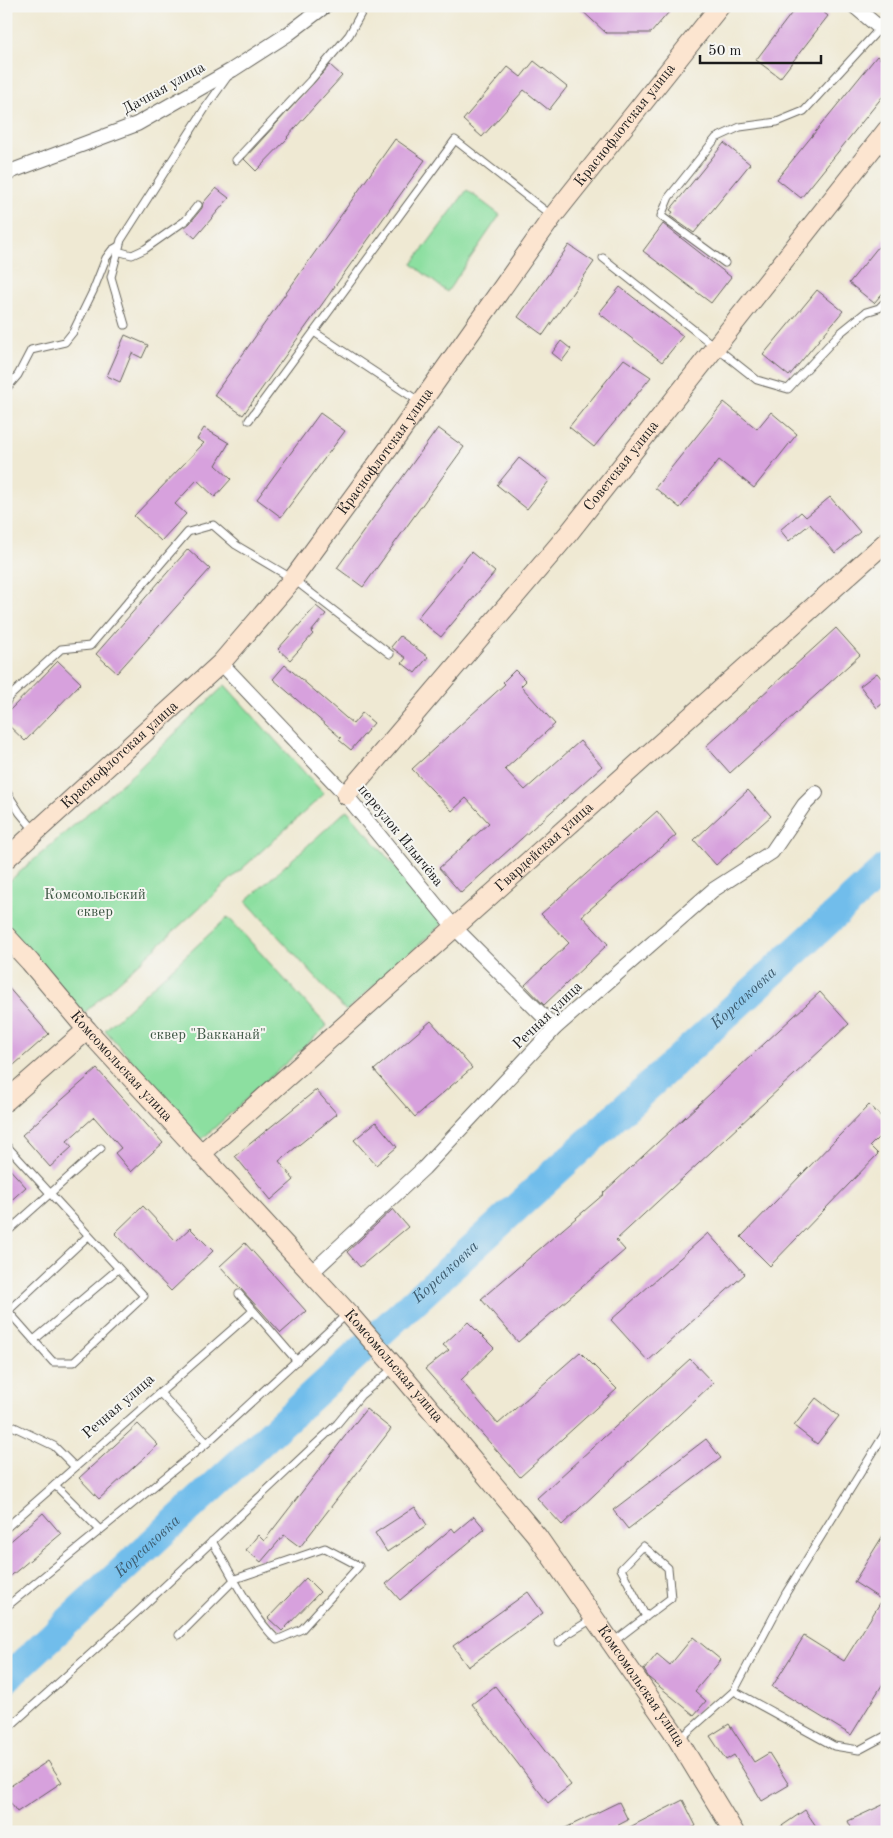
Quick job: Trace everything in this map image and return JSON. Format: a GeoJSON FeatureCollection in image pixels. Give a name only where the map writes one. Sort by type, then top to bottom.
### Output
{"type":"FeatureCollection","features":[{"type":"Feature","properties":{"kind":"main road","name":"Краснофлотская улица"},"geometry":{"type":"LineString","coordinates":[[6,859],[221,663],[293,579],[422,403],[552,216],[720,6]]}},
{"type":"Feature","properties":{"kind":"main road","name":"Советская улица"},"geometry":{"type":"LineString","coordinates":[[346,795],[568,534],[887,130]]}},
{"type":"Feature","properties":{"kind":"main road","name":"Гвардейская улица"},"geometry":{"type":"LineString","coordinates":[[202,1153],[887,541]]}},
{"type":"Feature","properties":{"kind":"main road","name":"Комсомольская улица"},"geometry":{"type":"LineString","coordinates":[[6,936],[87,1030],[354,1320],[537,1536],[678,1740],[734,1832]]}},
{"type":"Feature","properties":{"kind":"main road"},"geometry":{"type":"LineString","coordinates":[[6,1102],[87,1030]]}},
{"type":"Feature","properties":{"kind":"street","name":"Дачная улица"},"geometry":{"type":"LineString","coordinates":[[6,175],[12,171],[137,124],[232,70],[288,34],[325,6]]}},
{"type":"Feature","properties":{"kind":"street"},"geometry":{"type":"LineString","coordinates":[[854,6],[883,31]]}},
{"type":"Feature","properties":{"kind":"street","name":"переулок Ильичёва"},"geometry":{"type":"LineString","coordinates":[[221,663],[346,795],[454,927],[555,1028]]}},
{"type":"Feature","properties":{"kind":"street","name":"Речная улица"},"geometry":{"type":"LineString","coordinates":[[311,1272],[424,1168],[555,1028],[713,890],[772,852],[804,805],[816,793]]}},
{"type":"Feature","properties":{"kind":"lane"},"geometry":{"type":"LineString","coordinates":[[236,160],[349,35],[365,6]]}},
{"type":"Feature","properties":{"kind":"lane"},"geometry":{"type":"LineString","coordinates":[[725,263],[661,216],[669,197],[716,138],[740,127],[777,122],[804,111],[883,31]]}},
{"type":"Feature","properties":{"kind":"lane"},"geometry":{"type":"LineString","coordinates":[[125,325],[111,278],[121,240],[206,107],[232,70]]}},
{"type":"Feature","properties":{"kind":"lane"},"geometry":{"type":"LineString","coordinates":[[249,420],[455,140],[552,216]]}},
{"type":"Feature","properties":{"kind":"lane"},"geometry":{"type":"LineString","coordinates":[[6,389],[18,375],[31,350],[65,342],[69,337],[93,291],[106,258],[112,250],[118,249],[132,255],[145,249],[186,220],[198,205]]}},
{"type":"Feature","properties":{"kind":"lane"},"geometry":{"type":"LineString","coordinates":[[603,258],[758,380],[788,389],[840,333],[866,312],[879,308],[887,300]]}},
{"type":"Feature","properties":{"kind":"lane"},"geometry":{"type":"LineString","coordinates":[[314,332],[422,403]]}},
{"type":"Feature","properties":{"kind":"lane"},"geometry":{"type":"LineString","coordinates":[[6,703],[8,698],[61,649],[90,646],[188,532],[213,525],[236,545],[293,579],[390,654]]}},
{"type":"Feature","properties":{"kind":"lane"},"geometry":{"type":"LineString","coordinates":[[6,791],[20,813],[36,832]]}},
{"type":"Feature","properties":{"kind":"lane"},"geometry":{"type":"LineString","coordinates":[[6,1146],[144,1296],[74,1362],[53,1362],[8,1311],[88,1236]]}},
{"type":"Feature","properties":{"kind":"lane"},"geometry":{"type":"LineString","coordinates":[[6,1233],[101,1148]]}},
{"type":"Feature","properties":{"kind":"lane"},"geometry":{"type":"LineString","coordinates":[[34,1340],[118,1269]]}},
{"type":"Feature","properties":{"kind":"lane"},"geometry":{"type":"LineString","coordinates":[[239,1294],[297,1360]]}},
{"type":"Feature","properties":{"kind":"lane","name":"Речная улица"},"geometry":{"type":"LineString","coordinates":[[6,1528],[253,1311]]}},
{"type":"Feature","properties":{"kind":"lane"},"geometry":{"type":"LineString","coordinates":[[6,1606],[208,1443],[297,1360],[354,1320]]}},
{"type":"Feature","properties":{"kind":"lane"},"geometry":{"type":"LineString","coordinates":[[6,1730],[337,1424],[390,1361]]}},
{"type":"Feature","properties":{"kind":"lane"},"geometry":{"type":"LineString","coordinates":[[160,1393],[208,1443]]}},
{"type":"Feature","properties":{"kind":"lane"},"geometry":{"type":"LineString","coordinates":[[6,1423],[54,1446],[75,1467]]}},
{"type":"Feature","properties":{"kind":"lane"},"geometry":{"type":"LineString","coordinates":[[678,1740],[734,1691],[786,1593],[887,1430]]}},
{"type":"Feature","properties":{"kind":"lane"},"geometry":{"type":"LineString","coordinates":[[55,1485],[100,1530]]}},
{"type":"Feature","properties":{"kind":"lane"},"geometry":{"type":"LineString","coordinates":[[179,1635],[235,1579],[325,1548],[359,1566],[302,1629],[277,1640],[265,1628],[235,1579],[212,1541]]}},
{"type":"Feature","properties":{"kind":"lane"},"geometry":{"type":"LineString","coordinates":[[611,1643],[646,1617],[670,1598],[668,1568],[643,1546],[621,1569],[646,1617]]}},
{"type":"Feature","properties":{"kind":"lane"},"geometry":{"type":"LineString","coordinates":[[559,1642],[566,1635],[594,1618]]}},
{"type":"Feature","properties":{"kind":"lane"},"geometry":{"type":"LineString","coordinates":[[734,1691],[834,1746],[859,1750],[887,1735]]}},
{"type":"Feature","properties":{"kind":"green space"},"geometry":{"type":"Polygon","coordinates":[[[467,190],[500,215],[447,292],[412,264],[467,190]]]}},
{"type":"Feature","properties":{"kind":"green space","name":"Комсомольский сквер"},"geometry":{"type":"Polygon","coordinates":[[[225,685],[324,794],[84,1013],[6,927],[6,884],[133,774],[225,685]]]}},
{"type":"Feature","properties":{"kind":"green space"},"geometry":{"type":"Polygon","coordinates":[[[347,810],[443,923],[346,1011],[246,901],[347,810]]]}},
{"type":"Feature","properties":{"kind":"green space","name":"сквер \"Вакканай\""},"geometry":{"type":"Polygon","coordinates":[[[228,917],[327,1026],[201,1140],[105,1030],[228,917]]]}},
{"type":"Feature","properties":{"kind":"building"},"geometry":{"type":"Polygon","coordinates":[[[577,6],[674,6],[651,33],[606,33],[577,6]]]}},
{"type":"Feature","properties":{"kind":"building"},"geometry":{"type":"Polygon","coordinates":[[[797,6],[816,6],[828,16],[780,78],[756,60],[797,6]]]}},
{"type":"Feature","properties":{"kind":"building"},"geometry":{"type":"Polygon","coordinates":[[[877,56],[887,64],[887,91],[801,198],[777,179],[877,56]]]}},
{"type":"Feature","properties":{"kind":"building"},"geometry":{"type":"Polygon","coordinates":[[[534,61],[567,87],[549,110],[524,90],[482,137],[463,120],[508,67],[521,77],[534,61]]]}},
{"type":"Feature","properties":{"kind":"building"},"geometry":{"type":"Polygon","coordinates":[[[330,65],[342,76],[288,138],[256,171],[244,159],[330,65]]]}},
{"type":"Feature","properties":{"kind":"building"},"geometry":{"type":"Polygon","coordinates":[[[395,139],[425,160],[243,415],[214,395],[395,139]]]}},
{"type":"Feature","properties":{"kind":"building"},"geometry":{"type":"Polygon","coordinates":[[[724,143],[750,164],[694,233],[670,216],[673,212],[670,210],[724,143]]]}},
{"type":"Feature","properties":{"kind":"building"},"geometry":{"type":"Polygon","coordinates":[[[216,188],[229,198],[195,238],[184,228],[202,208],[203,203],[216,188]]]}},
{"type":"Feature","properties":{"kind":"building"},"geometry":{"type":"Polygon","coordinates":[[[663,224],[731,277],[711,303],[643,251],[663,224]]]}},
{"type":"Feature","properties":{"kind":"building"},"geometry":{"type":"Polygon","coordinates":[[[887,236],[887,288],[874,303],[849,283],[887,236]]]}},
{"type":"Feature","properties":{"kind":"building"},"geometry":{"type":"Polygon","coordinates":[[[569,245],[594,262],[543,335],[518,317],[569,245]]]}},
{"type":"Feature","properties":{"kind":"building"},"geometry":{"type":"Polygon","coordinates":[[[620,287],[683,336],[662,362],[599,313],[620,287]]]}},
{"type":"Feature","properties":{"kind":"building"},"geometry":{"type":"Polygon","coordinates":[[[817,290],[843,311],[789,376],[763,355],[817,290]]]}},
{"type":"Feature","properties":{"kind":"building"},"geometry":{"type":"Polygon","coordinates":[[[125,335],[148,345],[142,358],[132,353],[120,382],[107,376],[125,335]]]}},
{"type":"Feature","properties":{"kind":"building"},"geometry":{"type":"Polygon","coordinates":[[[561,341],[571,349],[562,361],[552,353],[561,341]]]}},
{"type":"Feature","properties":{"kind":"building"},"geometry":{"type":"Polygon","coordinates":[[[624,359],[651,377],[594,447],[569,427],[624,359]]]}},
{"type":"Feature","properties":{"kind":"building"},"geometry":{"type":"Polygon","coordinates":[[[724,402],[757,429],[771,412],[797,434],[754,488],[719,460],[680,508],[655,488],[724,402]]]}},
{"type":"Feature","properties":{"kind":"building"},"geometry":{"type":"Polygon","coordinates":[[[320,413],[345,431],[281,517],[257,499],[320,413]]]}},
{"type":"Feature","properties":{"kind":"building"},"geometry":{"type":"Polygon","coordinates":[[[204,428],[229,443],[216,465],[231,479],[215,497],[197,480],[175,504],[186,514],[161,541],[134,516],[204,443],[197,439],[204,428]]]}},
{"type":"Feature","properties":{"kind":"building"},"geometry":{"type":"Polygon","coordinates":[[[438,428],[464,447],[363,587],[337,568],[438,428]]]}},
{"type":"Feature","properties":{"kind":"building"},"geometry":{"type":"Polygon","coordinates":[[[519,458],[549,481],[527,509],[497,485],[519,458]]]}},
{"type":"Feature","properties":{"kind":"building"},"geometry":{"type":"Polygon","coordinates":[[[830,497],[860,532],[835,553],[810,524],[789,541],[780,530],[801,512],[806,517],[830,497]]]}},
{"type":"Feature","properties":{"kind":"building"},"geometry":{"type":"Polygon","coordinates":[[[188,549],[210,569],[117,673],[96,654],[188,549]]]}},
{"type":"Feature","properties":{"kind":"building"},"geometry":{"type":"Polygon","coordinates":[[[471,552],[495,572],[441,637],[417,618],[471,552]]]}},
{"type":"Feature","properties":{"kind":"building"},"geometry":{"type":"Polygon","coordinates":[[[316,606],[326,614],[311,632],[313,634],[290,660],[278,649],[316,606]]]}},
{"type":"Feature","properties":{"kind":"building"},"geometry":{"type":"Polygon","coordinates":[[[836,628],[860,655],[730,773],[706,746],[836,628]]]}},
{"type":"Feature","properties":{"kind":"building"},"geometry":{"type":"Polygon","coordinates":[[[400,636],[428,657],[415,673],[402,663],[406,658],[391,647],[400,636]]]}},
{"type":"Feature","properties":{"kind":"building"},"geometry":{"type":"Polygon","coordinates":[[[58,661],[81,683],[25,741],[6,723],[6,714],[58,661]]]}},
{"type":"Feature","properties":{"kind":"building"},"geometry":{"type":"Polygon","coordinates":[[[285,665],[353,724],[362,713],[374,723],[351,750],[339,740],[341,738],[273,679],[285,665]]]}},
{"type":"Feature","properties":{"kind":"building"},"geometry":{"type":"Polygon","coordinates":[[[515,670],[526,681],[521,686],[555,724],[505,769],[525,790],[580,741],[602,766],[461,893],[439,868],[489,823],[466,798],[452,811],[412,769],[505,684],[503,682],[515,670]]]}},
{"type":"Feature","properties":{"kind":"building"},"geometry":{"type":"Polygon","coordinates":[[[877,673],[887,685],[887,700],[877,708],[860,686],[877,673]]]}},
{"type":"Feature","properties":{"kind":"building"},"geometry":{"type":"Polygon","coordinates":[[[748,790],[771,816],[716,865],[694,840],[748,790]]]}},
{"type":"Feature","properties":{"kind":"building"},"geometry":{"type":"Polygon","coordinates":[[[657,811],[676,835],[582,916],[608,944],[544,1005],[525,985],[569,943],[541,914],[657,811]]]}},
{"type":"Feature","properties":{"kind":"building"},"geometry":{"type":"Polygon","coordinates":[[[6,985],[49,1034],[6,1072],[6,985]]]}},
{"type":"Feature","properties":{"kind":"building"},"geometry":{"type":"Polygon","coordinates":[[[820,992],[849,1024],[616,1240],[625,1250],[518,1342],[481,1299],[604,1194],[820,992]]]}},
{"type":"Feature","properties":{"kind":"building"},"geometry":{"type":"Polygon","coordinates":[[[431,1021],[472,1068],[415,1117],[374,1070],[431,1021]]]}},
{"type":"Feature","properties":{"kind":"building"},"geometry":{"type":"Polygon","coordinates":[[[97,1069],[163,1143],[131,1172],[115,1153],[121,1148],[94,1117],[67,1141],[72,1147],[50,1167],[22,1135],[97,1069]]]}},
{"type":"Feature","properties":{"kind":"building"},"geometry":{"type":"Polygon","coordinates":[[[316,1090],[337,1114],[279,1161],[294,1180],[271,1200],[235,1156],[316,1090]]]}},
{"type":"Feature","properties":{"kind":"building"},"geometry":{"type":"Polygon","coordinates":[[[869,1105],[887,1122],[887,1129],[870,1146],[878,1154],[770,1266],[741,1237],[869,1105]]]}},
{"type":"Feature","properties":{"kind":"building"},"geometry":{"type":"Polygon","coordinates":[[[376,1122],[397,1147],[376,1165],[354,1140],[376,1122]]]}},
{"type":"Feature","properties":{"kind":"building"},"geometry":{"type":"Polygon","coordinates":[[[6,1165],[26,1187],[6,1205],[6,1165]]]}},
{"type":"Feature","properties":{"kind":"building"},"geometry":{"type":"Polygon","coordinates":[[[143,1206],[176,1241],[190,1228],[213,1251],[171,1291],[115,1233],[143,1206]]]}},
{"type":"Feature","properties":{"kind":"building"},"geometry":{"type":"Polygon","coordinates":[[[393,1209],[408,1227],[360,1267],[347,1252],[393,1209]]]}},
{"type":"Feature","properties":{"kind":"building"},"geometry":{"type":"Polygon","coordinates":[[[708,1233],[745,1274],[648,1361],[611,1320],[708,1233]]]}},
{"type":"Feature","properties":{"kind":"building"},"geometry":{"type":"Polygon","coordinates":[[[245,1243],[306,1311],[281,1333],[220,1266],[245,1243]]]}},
{"type":"Feature","properties":{"kind":"building"},"geometry":{"type":"Polygon","coordinates":[[[468,1322],[494,1348],[461,1380],[498,1424],[580,1352],[617,1389],[520,1477],[425,1369],[449,1350],[443,1345],[468,1322]]]}},
{"type":"Feature","properties":{"kind":"building"},"geometry":{"type":"Polygon","coordinates":[[[690,1359],[713,1383],[562,1525],[537,1498],[690,1359]]]}},
{"type":"Feature","properties":{"kind":"building"},"geometry":{"type":"Polygon","coordinates":[[[816,1398],[839,1416],[817,1444],[794,1426],[816,1398]]]}},
{"type":"Feature","properties":{"kind":"building"},"geometry":{"type":"Polygon","coordinates":[[[366,1409],[391,1429],[300,1547],[284,1535],[261,1562],[246,1550],[258,1535],[264,1541],[366,1409]]]}},
{"type":"Feature","properties":{"kind":"building"},"geometry":{"type":"Polygon","coordinates":[[[138,1424],[158,1445],[99,1499],[79,1478],[138,1424]]]}},
{"type":"Feature","properties":{"kind":"building"},"geometry":{"type":"Polygon","coordinates":[[[706,1439],[721,1458],[628,1529],[613,1510],[706,1439]]]}},
{"type":"Feature","properties":{"kind":"building"},"geometry":{"type":"Polygon","coordinates":[[[415,1507],[427,1525],[387,1552],[375,1533],[415,1507]]]}},
{"type":"Feature","properties":{"kind":"building"},"geometry":{"type":"Polygon","coordinates":[[[43,1513],[61,1534],[6,1580],[6,1545],[43,1513]]]}},
{"type":"Feature","properties":{"kind":"building"},"geometry":{"type":"Polygon","coordinates":[[[474,1516],[485,1529],[400,1600],[386,1584],[452,1528],[455,1532],[474,1516]]]}},
{"type":"Feature","properties":{"kind":"building"},"geometry":{"type":"Polygon","coordinates":[[[887,1529],[887,1677],[851,1735],[772,1687],[804,1636],[844,1661],[882,1600],[854,1582],[887,1529]]]}},
{"type":"Feature","properties":{"kind":"building"},"geometry":{"type":"Polygon","coordinates":[[[306,1578],[320,1592],[282,1631],[268,1618],[306,1578]]]}},
{"type":"Feature","properties":{"kind":"building"},"geometry":{"type":"Polygon","coordinates":[[[528,1592],[543,1613],[468,1667],[453,1646],[528,1592]]]}},
{"type":"Feature","properties":{"kind":"building"},"geometry":{"type":"Polygon","coordinates":[[[693,1637],[721,1660],[695,1691],[706,1701],[694,1715],[649,1678],[644,1670],[657,1654],[670,1665],[693,1637]]]}},
{"type":"Feature","properties":{"kind":"building"},"geometry":{"type":"Polygon","coordinates":[[[495,1686],[571,1785],[548,1803],[472,1704],[495,1686]]]}},
{"type":"Feature","properties":{"kind":"building"},"geometry":{"type":"Polygon","coordinates":[[[729,1724],[754,1762],[769,1753],[789,1785],[762,1801],[734,1755],[726,1760],[710,1736],[729,1724]]]}},
{"type":"Feature","properties":{"kind":"building"},"geometry":{"type":"Polygon","coordinates":[[[48,1761],[62,1782],[17,1812],[6,1796],[6,1789],[48,1761]]]}},
{"type":"Feature","properties":{"kind":"building"},"geometry":{"type":"Polygon","coordinates":[[[683,1800],[696,1826],[684,1832],[620,1832],[683,1800]]]}},
{"type":"Feature","properties":{"kind":"building"},"geometry":{"type":"Polygon","coordinates":[[[619,1802],[628,1820],[605,1832],[557,1832],[619,1802]]]}},
{"type":"Feature","properties":{"kind":"building"},"geometry":{"type":"Polygon","coordinates":[[[887,1803],[887,1832],[853,1832],[848,1821],[887,1803]]]}},
{"type":"Feature","properties":{"kind":"building"},"geometry":{"type":"Polygon","coordinates":[[[805,1810],[820,1832],[773,1832],[805,1810]]]}},
{"type":"Feature","properties":{"kind":"waterway","name":"Корсаковка"},"geometry":{"type":"LineString","coordinates":[[6,1679],[887,867]]}}]}
